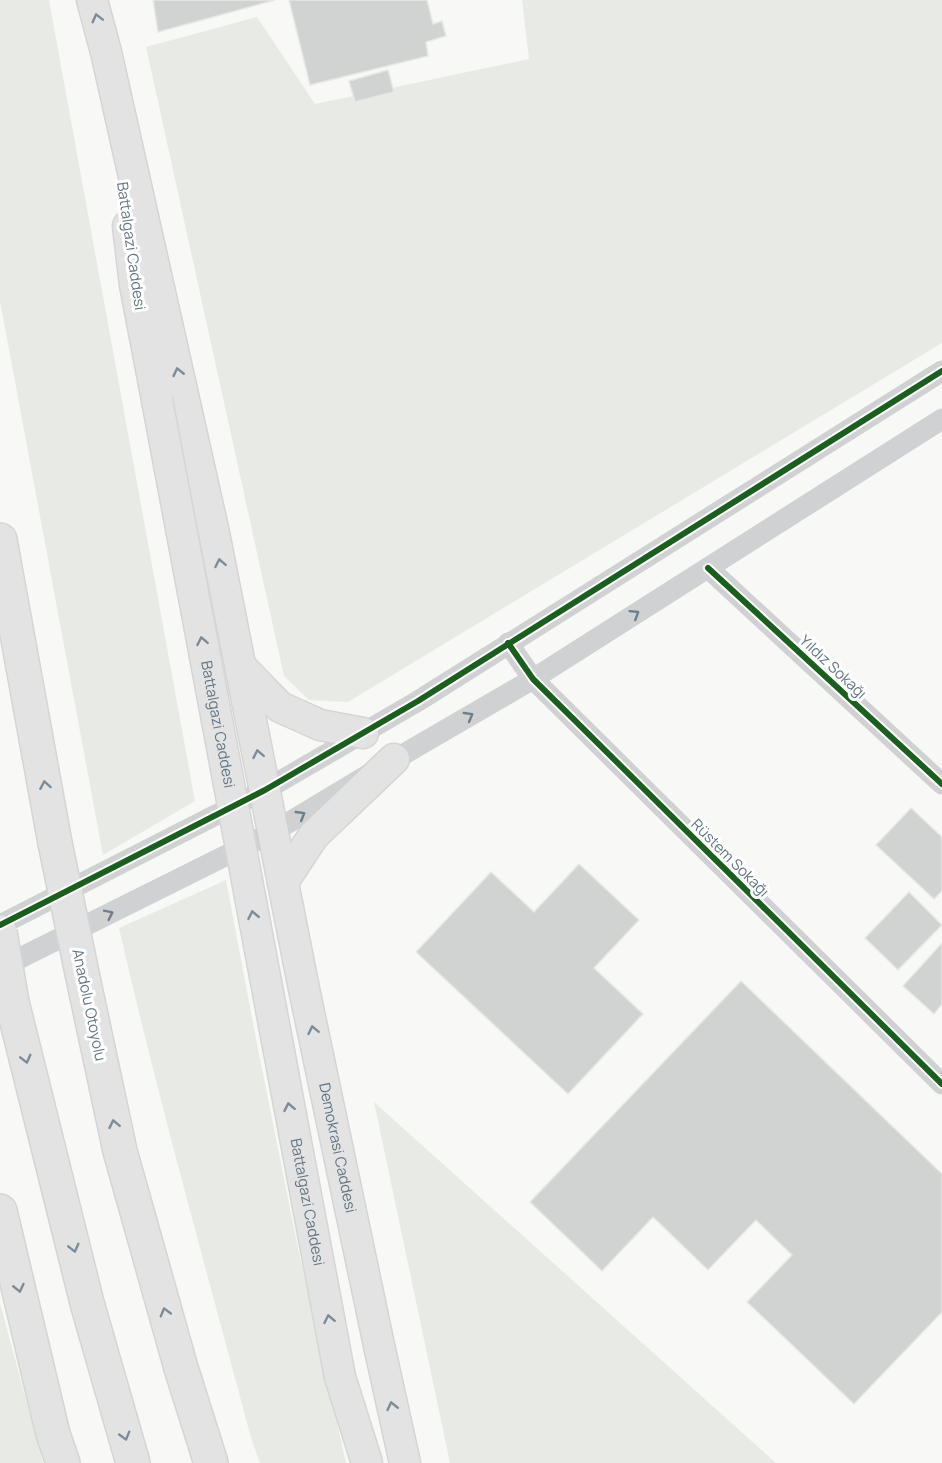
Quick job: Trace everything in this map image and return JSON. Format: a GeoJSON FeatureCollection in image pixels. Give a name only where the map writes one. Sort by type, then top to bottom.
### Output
{"type":"FeatureCollection","features":[{"type":"Feature","properties":{"kind":"highway","name":"Anadolu Otoyolu"},"geometry":{"type":"LineString","coordinates":[[0,540],[56,843],[120,1150],[181,1368],[211,1463]]}},
{"type":"Feature","properties":{"kind":"highway"},"geometry":{"type":"LineString","coordinates":[[0,932],[12,1002],[87,1303],[132,1463]]}},
{"type":"Feature","properties":{"kind":"highway"},"geometry":{"type":"LineString","coordinates":[[0,1211],[63,1463]]}},
{"type":"Feature","properties":{"kind":"highway"},"geometry":{"type":"LineString","coordinates":[[181,1368],[216,1463]]}},
{"type":"Feature","properties":{"kind":"main road","name":"Battalgazi Caddesi"},"geometry":{"type":"LineString","coordinates":[[92,0],[106,52],[214,533],[273,832]]}},
{"type":"Feature","properties":{"kind":"main road","name":"Battalgazi Caddesi"},"geometry":{"type":"LineString","coordinates":[[106,52],[135,285],[340,1377],[367,1463]]}},
{"type":"Feature","properties":{"kind":"main road"},"geometry":{"type":"LineString","coordinates":[[241,667],[280,707],[320,725],[363,733]]}},
{"type":"Feature","properties":{"kind":"main road"},"geometry":{"type":"LineString","coordinates":[[283,882],[314,835],[394,759]]}},
{"type":"Feature","properties":{"kind":"main road","name":"Demokrasi Caddesi"},"geometry":{"type":"LineString","coordinates":[[273,832],[405,1463]]}},
{"type":"Feature","properties":{"kind":"street"},"geometry":{"type":"LineString","coordinates":[[0,925],[265,790],[418,701],[942,371]]}},
{"type":"Feature","properties":{"kind":"street"},"geometry":{"type":"LineString","coordinates":[[0,968],[273,832],[533,679],[942,419]]}},
{"type":"Feature","properties":{"kind":"street","name":"Yıldız Sokağı"},"geometry":{"type":"LineString","coordinates":[[708,568],[942,784]]}},
{"type":"Feature","properties":{"kind":"street","name":"Rüstem Sokağı"},"geometry":{"type":"LineString","coordinates":[[508,643],[533,679],[942,1084]]}},
{"type":"Feature","properties":{"kind":"shaded area"},"geometry":{"type":"Polygon","coordinates":[[[0,0],[49,0],[195,801],[103,855],[0,301],[0,0]]]}},
{"type":"Feature","properties":{"kind":"shaded area"},"geometry":{"type":"Polygon","coordinates":[[[522,0],[942,0],[942,343],[348,702],[309,700],[284,676],[146,47],[257,17],[315,104],[529,59],[522,0]]]}},
{"type":"Feature","properties":{"kind":"shaded area"},"geometry":{"type":"Polygon","coordinates":[[[226,880],[298,1248],[346,1463],[260,1463],[251,1438],[183,1183],[119,928],[226,880]]]}},
{"type":"Feature","properties":{"kind":"shaded area"},"geometry":{"type":"Polygon","coordinates":[[[374,1102],[776,1463],[450,1463],[374,1102]]]}},
{"type":"Feature","properties":{"kind":"shaded area"},"geometry":{"type":"Polygon","coordinates":[[[0,1303],[43,1463],[0,1463],[0,1303]]]}},
{"type":"Feature","properties":{"kind":"building"},"geometry":{"type":"Polygon","coordinates":[[[153,0],[275,0],[158,32],[153,0]]]}},
{"type":"Feature","properties":{"kind":"building"},"geometry":{"type":"Polygon","coordinates":[[[289,0],[427,0],[433,24],[442,21],[446,36],[426,42],[428,56],[310,85],[289,0]]]}},
{"type":"Feature","properties":{"kind":"building"},"geometry":{"type":"Polygon","coordinates":[[[388,70],[394,92],[355,102],[349,81],[388,70]]]}},
{"type":"Feature","properties":{"kind":"building"},"geometry":{"type":"Polygon","coordinates":[[[911,808],[942,837],[942,891],[934,899],[876,845],[911,808]]]}},
{"type":"Feature","properties":{"kind":"building"},"geometry":{"type":"Polygon","coordinates":[[[579,864],[639,920],[594,968],[643,1014],[568,1094],[416,952],[491,872],[534,912],[579,864]]]}},
{"type":"Feature","properties":{"kind":"building"},"geometry":{"type":"Polygon","coordinates":[[[909,892],[942,925],[898,970],[865,938],[909,892]]]}},
{"type":"Feature","properties":{"kind":"building"},"geometry":{"type":"Polygon","coordinates":[[[942,943],[942,1004],[934,1014],[903,986],[942,943]]]}},
{"type":"Feature","properties":{"kind":"building"},"geometry":{"type":"Polygon","coordinates":[[[741,981],[942,1174],[942,1312],[854,1404],[747,1302],[792,1255],[756,1220],[708,1270],[653,1217],[602,1271],[530,1202],[741,981]]]}},
{"type":"Feature","properties":{"kind":"cycle path"},"geometry":{"type":"LineString","coordinates":[[0,925],[265,790],[418,701],[942,371]]}},
{"type":"Feature","properties":{"kind":"cycle path"},"geometry":{"type":"LineString","coordinates":[[708,568],[942,784]]}},
{"type":"Feature","properties":{"kind":"cycle path"},"geometry":{"type":"LineString","coordinates":[[508,643],[533,679],[942,1084]]}}]}
